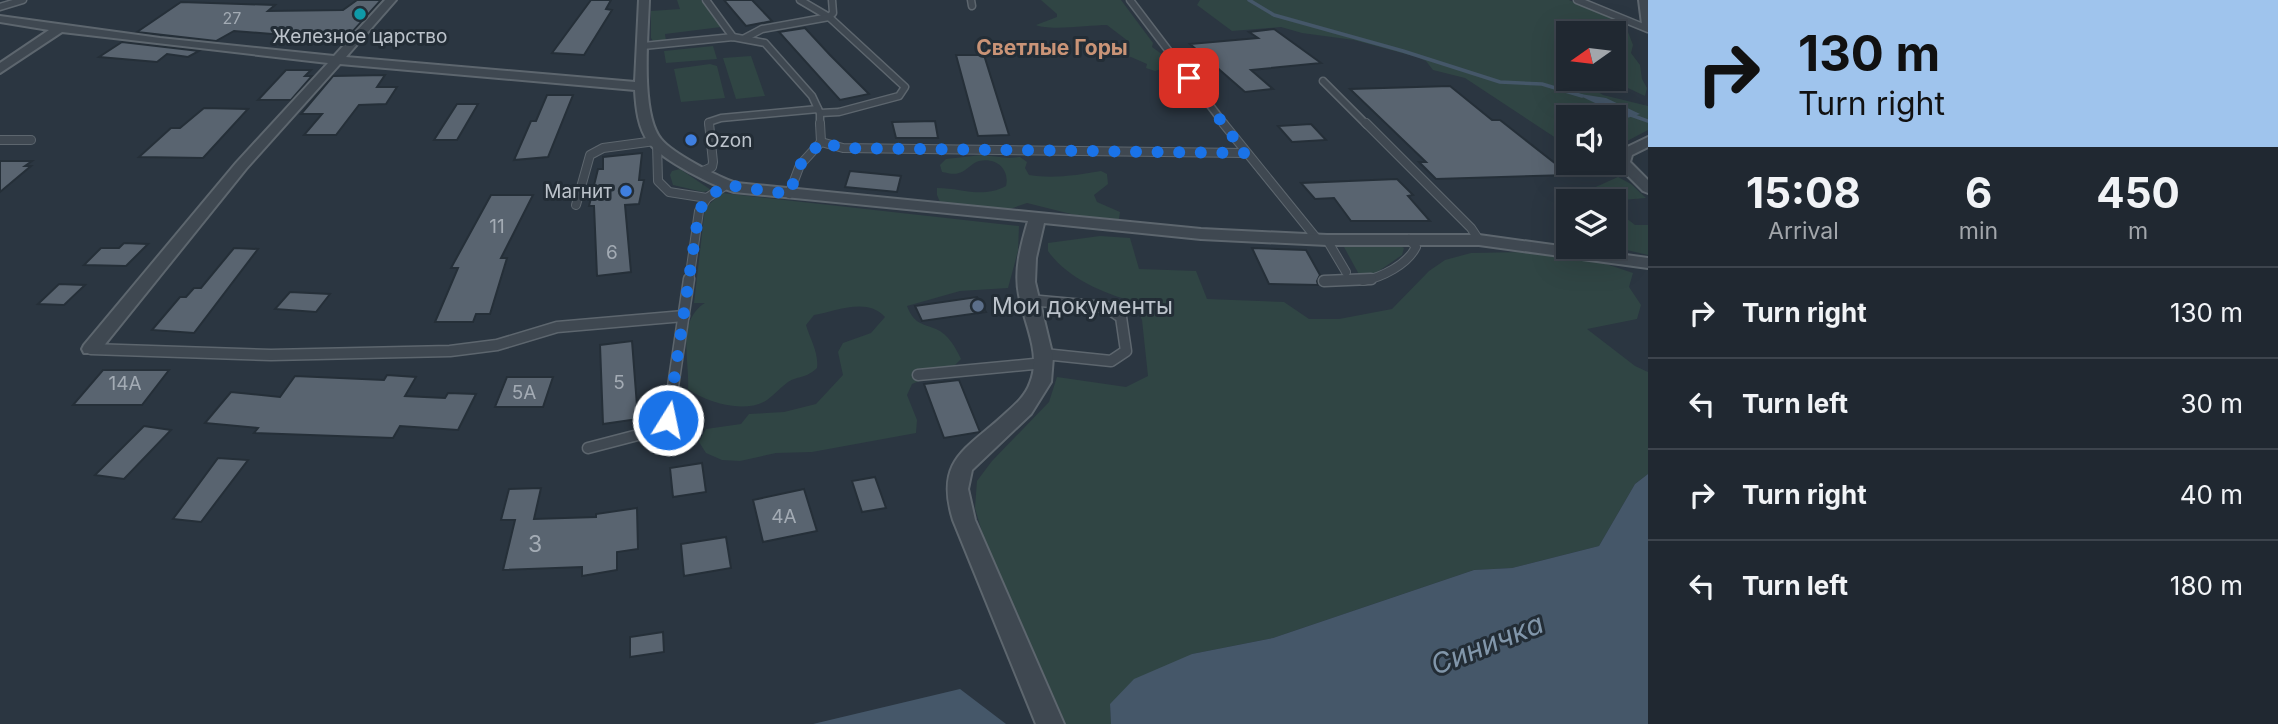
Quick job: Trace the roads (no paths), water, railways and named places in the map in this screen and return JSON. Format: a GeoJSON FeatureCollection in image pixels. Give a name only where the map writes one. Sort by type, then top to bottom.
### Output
{"type":"FeatureCollection","features":[{"type":"Feature","properties":{"kind":"street"},"geometry":{"type":"LineString","coordinates":[[91,349],[240,166],[391,0]]}},
{"type":"Feature","properties":{"kind":"street"},"geometry":{"type":"LineString","coordinates":[[644,0],[644,111],[656,142],[726,185],[789,194],[1201,234],[1322,239],[1479,240],[1648,263]]}},
{"type":"Feature","properties":{"kind":"street"},"geometry":{"type":"LineString","coordinates":[[1644,0],[1648,24]]}},
{"type":"Feature","properties":{"kind":"street"},"geometry":{"type":"LineString","coordinates":[[0,19],[57,30],[216,50],[643,87]]}},
{"type":"Feature","properties":{"kind":"street"},"geometry":{"type":"LineString","coordinates":[[0,69],[57,30]]}},
{"type":"Feature","properties":{"kind":"street"},"geometry":{"type":"LineString","coordinates":[[1648,141],[1626,153],[1622,163],[1648,188]]}},
{"type":"Feature","properties":{"kind":"street"},"geometry":{"type":"LineString","coordinates":[[1037,219],[1027,250],[1026,282],[1044,359],[1041,382],[1026,407],[967,461],[958,477],[957,497],[964,520],[1050,724]]}},
{"type":"Feature","properties":{"kind":"lane"},"geometry":{"type":"LineString","coordinates":[[0,7],[23,0]]}},
{"type":"Feature","properties":{"kind":"lane"},"geometry":{"type":"LineString","coordinates":[[706,0],[733,37]]}},
{"type":"Feature","properties":{"kind":"lane"},"geometry":{"type":"LineString","coordinates":[[701,172],[712,167],[713,162],[709,122],[721,118],[839,112],[900,96],[905,87],[829,17],[800,0]]}},
{"type":"Feature","properties":{"kind":"lane"},"geometry":{"type":"LineString","coordinates":[[745,38],[762,29],[829,17],[832,13],[832,0]]}},
{"type":"Feature","properties":{"kind":"lane"},"geometry":{"type":"LineString","coordinates":[[1130,0],[1245,153],[1322,239],[1346,272]]}},
{"type":"Feature","properties":{"kind":"lane"},"geometry":{"type":"LineString","coordinates":[[1577,0],[1648,29]]}},
{"type":"Feature","properties":{"kind":"lane"},"geometry":{"type":"LineString","coordinates":[[643,46],[733,37],[765,43],[813,96],[819,111],[821,142],[800,165],[789,194]]}},
{"type":"Feature","properties":{"kind":"lane"},"geometry":{"type":"LineString","coordinates":[[1323,81],[1471,228],[1479,240]]}},
{"type":"Feature","properties":{"kind":"lane"},"geometry":{"type":"LineString","coordinates":[[0,140],[32,140]]}},
{"type":"Feature","properties":{"kind":"lane"},"geometry":{"type":"LineString","coordinates":[[576,205],[590,155],[603,148],[656,142],[654,177],[661,188],[681,195],[707,198]]}},
{"type":"Feature","properties":{"kind":"lane"},"geometry":{"type":"LineString","coordinates":[[821,142],[843,148],[1245,153]]}},
{"type":"Feature","properties":{"kind":"lane"},"geometry":{"type":"LineString","coordinates":[[589,448],[657,430],[668,420],[699,211],[707,198],[726,185]]}},
{"type":"Feature","properties":{"kind":"lane"},"geometry":{"type":"LineString","coordinates":[[1324,281],[1367,282],[1379,279],[1413,256],[1416,247],[1409,239]]}},
{"type":"Feature","properties":{"kind":"lane"},"geometry":{"type":"LineString","coordinates":[[918,375],[1044,359],[1111,361],[1126,351],[1121,317],[1106,307],[1029,300]]}},
{"type":"Feature","properties":{"kind":"lane"},"geometry":{"type":"LineString","coordinates":[[91,349],[271,355],[450,351],[497,345],[557,327],[684,316]]}},
{"type":"Feature","properties":{"kind":"water"},"geometry":{"type":"Polygon","coordinates":[[[1574,93],[1606,98],[1621,105],[1599,105],[1574,93]]]}},
{"type":"Feature","properties":{"kind":"water"},"geometry":{"type":"Polygon","coordinates":[[[1626,107],[1640,114],[1627,118],[1626,107]]]}},
{"type":"Feature","properties":{"kind":"water","name":"Синичка"},"geometry":{"type":"Polygon","coordinates":[[[1648,474],[1648,724],[1111,724],[1110,704],[1134,679],[1192,654],[1273,638],[1474,570],[1512,568],[1599,546],[1635,484],[1648,474]]]}},
{"type":"Feature","properties":{"kind":"water"},"geometry":{"type":"Polygon","coordinates":[[[960,689],[1006,724],[813,724],[960,689]]]}},
{"type":"Feature","properties":{"kind":"waterway"},"geometry":{"type":"LineString","coordinates":[[1249,0],[1274,15],[1403,51],[1500,82],[1542,84],[1582,96]]}},
{"type":"Feature","properties":{"kind":"waterway"},"geometry":{"type":"LineString","coordinates":[[1631,115],[1648,121]]}},
{"type":"Feature","properties":{"kind":"place","name":"Железное царство"},"geometry":{"type":"Point","coordinates":[360,14]}},
{"type":"Feature","properties":{"kind":"place","name":"Ozon"},"geometry":{"type":"Point","coordinates":[691,140]}},
{"type":"Feature","properties":{"kind":"place","name":"Магнит"},"geometry":{"type":"Point","coordinates":[626,191]}},
{"type":"Feature","properties":{"kind":"place","name":"Мои документы"},"geometry":{"type":"Point","coordinates":[978,306]}},
{"type":"Feature","properties":{"kind":"district","name":"Светлые Горы"},"geometry":{"type":"Point","coordinates":[1052,47]}}]}
